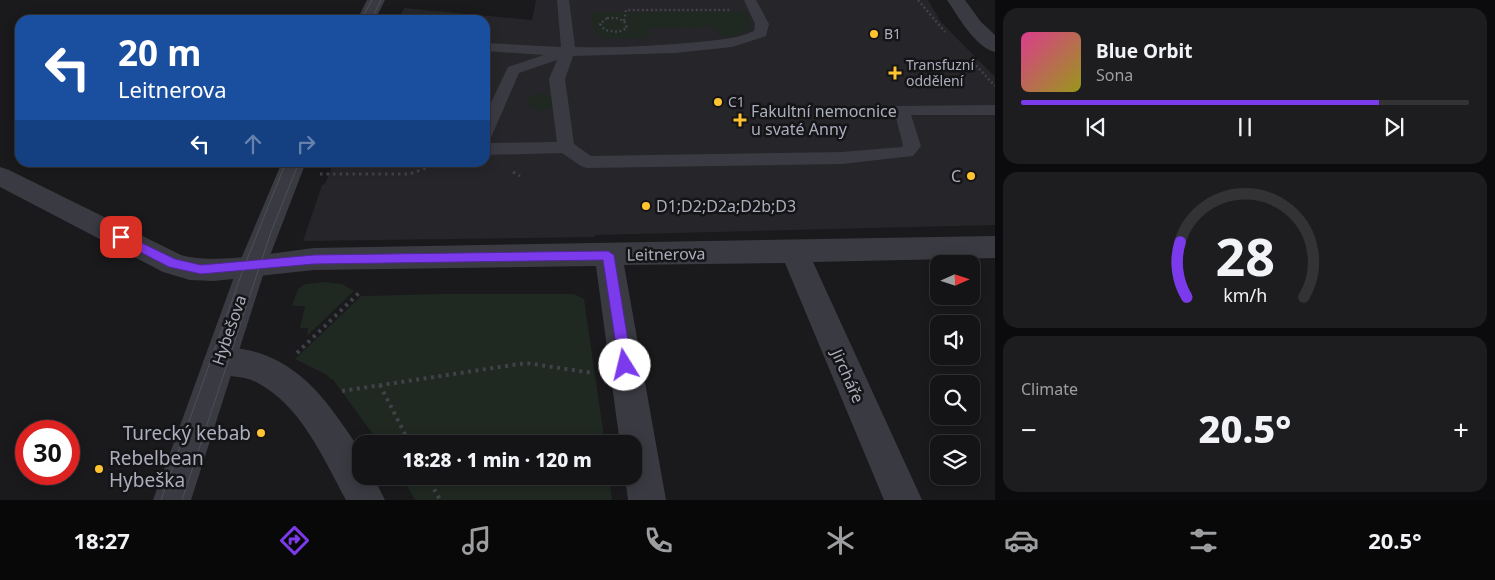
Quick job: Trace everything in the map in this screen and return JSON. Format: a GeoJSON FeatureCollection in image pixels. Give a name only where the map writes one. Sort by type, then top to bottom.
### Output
{"type":"FeatureCollection","features":[{"type":"Feature","properties":{"kind":"street"},"geometry":{"type":"LineString","coordinates":[[368,15],[376,0]]}},
{"type":"Feature","properties":{"kind":"street"},"geometry":{"type":"LineString","coordinates":[[956,0],[974,26],[995,46]]}},
{"type":"Feature","properties":{"kind":"street","name":"Hybešova"},"geometry":{"type":"LineString","coordinates":[[172,500],[252,266],[292,167]]}},
{"type":"Feature","properties":{"kind":"street","name":"Leitnerova"},"geometry":{"type":"LineString","coordinates":[[0,176],[182,267],[214,270],[314,259],[995,247]]}},
{"type":"Feature","properties":{"kind":"street","name":"Jircháře"},"geometry":{"type":"LineString","coordinates":[[794,252],[902,500]]}},
{"type":"Feature","properties":{"kind":"street"},"geometry":{"type":"LineString","coordinates":[[608,255],[647,500]]}},
{"type":"Feature","properties":{"kind":"street"},"geometry":{"type":"LineString","coordinates":[[218,362],[243,363],[261,369],[272,374],[298,394],[315,412],[366,500]]}},
{"type":"Feature","properties":{"kind":"lane"},"geometry":{"type":"LineString","coordinates":[[563,0],[568,51],[557,79],[566,147]]}},
{"type":"Feature","properties":{"kind":"lane"},"geometry":{"type":"LineString","coordinates":[[490,47],[568,51],[662,51],[750,39],[761,33],[762,24],[753,5]]}},
{"type":"Feature","properties":{"kind":"lane"},"geometry":{"type":"LineString","coordinates":[[490,122],[513,70],[568,51]]}},
{"type":"Feature","properties":{"kind":"lane"},"geometry":{"type":"LineString","coordinates":[[490,149],[566,147],[587,162],[842,158],[889,155],[907,152],[912,146],[902,110],[995,110]]}},
{"type":"Feature","properties":{"kind":"path"},"geometry":{"type":"LineString","coordinates":[[624,21],[616,18],[607,18],[601,21],[600,26],[610,32],[622,31],[627,28],[627,23],[624,21],[626,10],[753,5]]}},
{"type":"Feature","properties":{"kind":"path"},"geometry":{"type":"LineString","coordinates":[[319,174],[410,174],[428,167]]}},
{"type":"Feature","properties":{"kind":"path"},"geometry":{"type":"LineString","coordinates":[[292,357],[361,291]]}},
{"type":"Feature","properties":{"kind":"path"},"geometry":{"type":"LineString","coordinates":[[342,391],[526,363],[596,373]]}},
{"type":"Feature","properties":{"kind":"path"},"geometry":{"type":"LineString","coordinates":[[380,385],[405,435]]}},
{"type":"Feature","properties":{"kind":"path"},"geometry":{"type":"LineString","coordinates":[[432,485],[440,500]]}},
{"type":"Feature","properties":{"kind":"shaded area","name":"Fakultní nemocnice u svaté Anny"},"geometry":{"type":"Polygon","coordinates":[[[536,0],[928,0],[941,22],[995,77],[995,225],[595,235],[595,237],[303,241],[322,185],[325,184],[332,167],[490,167],[490,16],[532,20],[536,0]]]}},
{"type":"Feature","properties":{"kind":"shaded area","name":"Fakultní nemocnice u svaté Anny"},"geometry":{"type":"Polygon","coordinates":[[[404,8],[479,15],[400,15],[404,8]]]}},
{"type":"Feature","properties":{"kind":"shaded area"},"geometry":{"type":"Polygon","coordinates":[[[746,11],[751,22],[750,28],[740,35],[720,37],[715,27],[650,28],[650,37],[605,39],[596,34],[590,13],[746,11]]]}},
{"type":"Feature","properties":{"kind":"shaded area"},"geometry":{"type":"Polygon","coordinates":[[[540,93],[552,97],[554,105],[551,108],[536,110],[527,103],[529,97],[540,93]]]}},
{"type":"Feature","properties":{"kind":"shaded area"},"geometry":{"type":"Polygon","coordinates":[[[325,282],[342,284],[354,291],[307,336],[308,328],[300,328],[305,306],[292,306],[298,289],[305,284],[325,282]]]}},
{"type":"Feature","properties":{"kind":"shaded area"},"geometry":{"type":"Polygon","coordinates":[[[574,294],[584,299],[604,435],[373,435],[334,381],[325,374],[295,359],[361,296],[574,294]]]}},
{"type":"Feature","properties":{"kind":"shaded area"},"geometry":{"type":"Polygon","coordinates":[[[406,485],[610,485],[612,500],[415,500],[406,485]]]}},
{"type":"Feature","properties":{"kind":"tram line"},"geometry":{"type":"LineString","coordinates":[[364,15],[372,0]]}},
{"type":"Feature","properties":{"kind":"tram line"},"geometry":{"type":"LineString","coordinates":[[374,15],[381,0]]}},
{"type":"Feature","properties":{"kind":"tram line"},"geometry":{"type":"LineString","coordinates":[[161,500],[244,267],[284,167]]}},
{"type":"Feature","properties":{"kind":"tram line"},"geometry":{"type":"LineString","coordinates":[[182,500],[271,232],[297,167]]}},
{"type":"Feature","properties":{"kind":"place","name":"B1"},"geometry":{"type":"Point","coordinates":[874,34]}},
{"type":"Feature","properties":{"kind":"place","name":"Transfuzní oddělení"},"geometry":{"type":"Point","coordinates":[895,73]}},
{"type":"Feature","properties":{"kind":"place","name":"C1"},"geometry":{"type":"Point","coordinates":[718,102]}},
{"type":"Feature","properties":{"kind":"place","name":"Fakultní nemocnice u svaté Anny"},"geometry":{"type":"Point","coordinates":[740,120]}},
{"type":"Feature","properties":{"kind":"place","name":"C"},"geometry":{"type":"Point","coordinates":[971,176]}},
{"type":"Feature","properties":{"kind":"place","name":"D1;D2;D2a;D2b;D3"},"geometry":{"type":"Point","coordinates":[646,206]}},
{"type":"Feature","properties":{"kind":"place","name":"Turecký kebab"},"geometry":{"type":"Point","coordinates":[261,433]}},
{"type":"Feature","properties":{"kind":"place","name":"Rebelbean Hybeška"},"geometry":{"type":"Point","coordinates":[99,469]}},
{"type":"Feature","properties":{"kind":"route"},"geometry":{"type":"LineString","coordinates":[[121,237],[173,264],[201,270],[314,259],[608,255],[625,365]]}}]}
